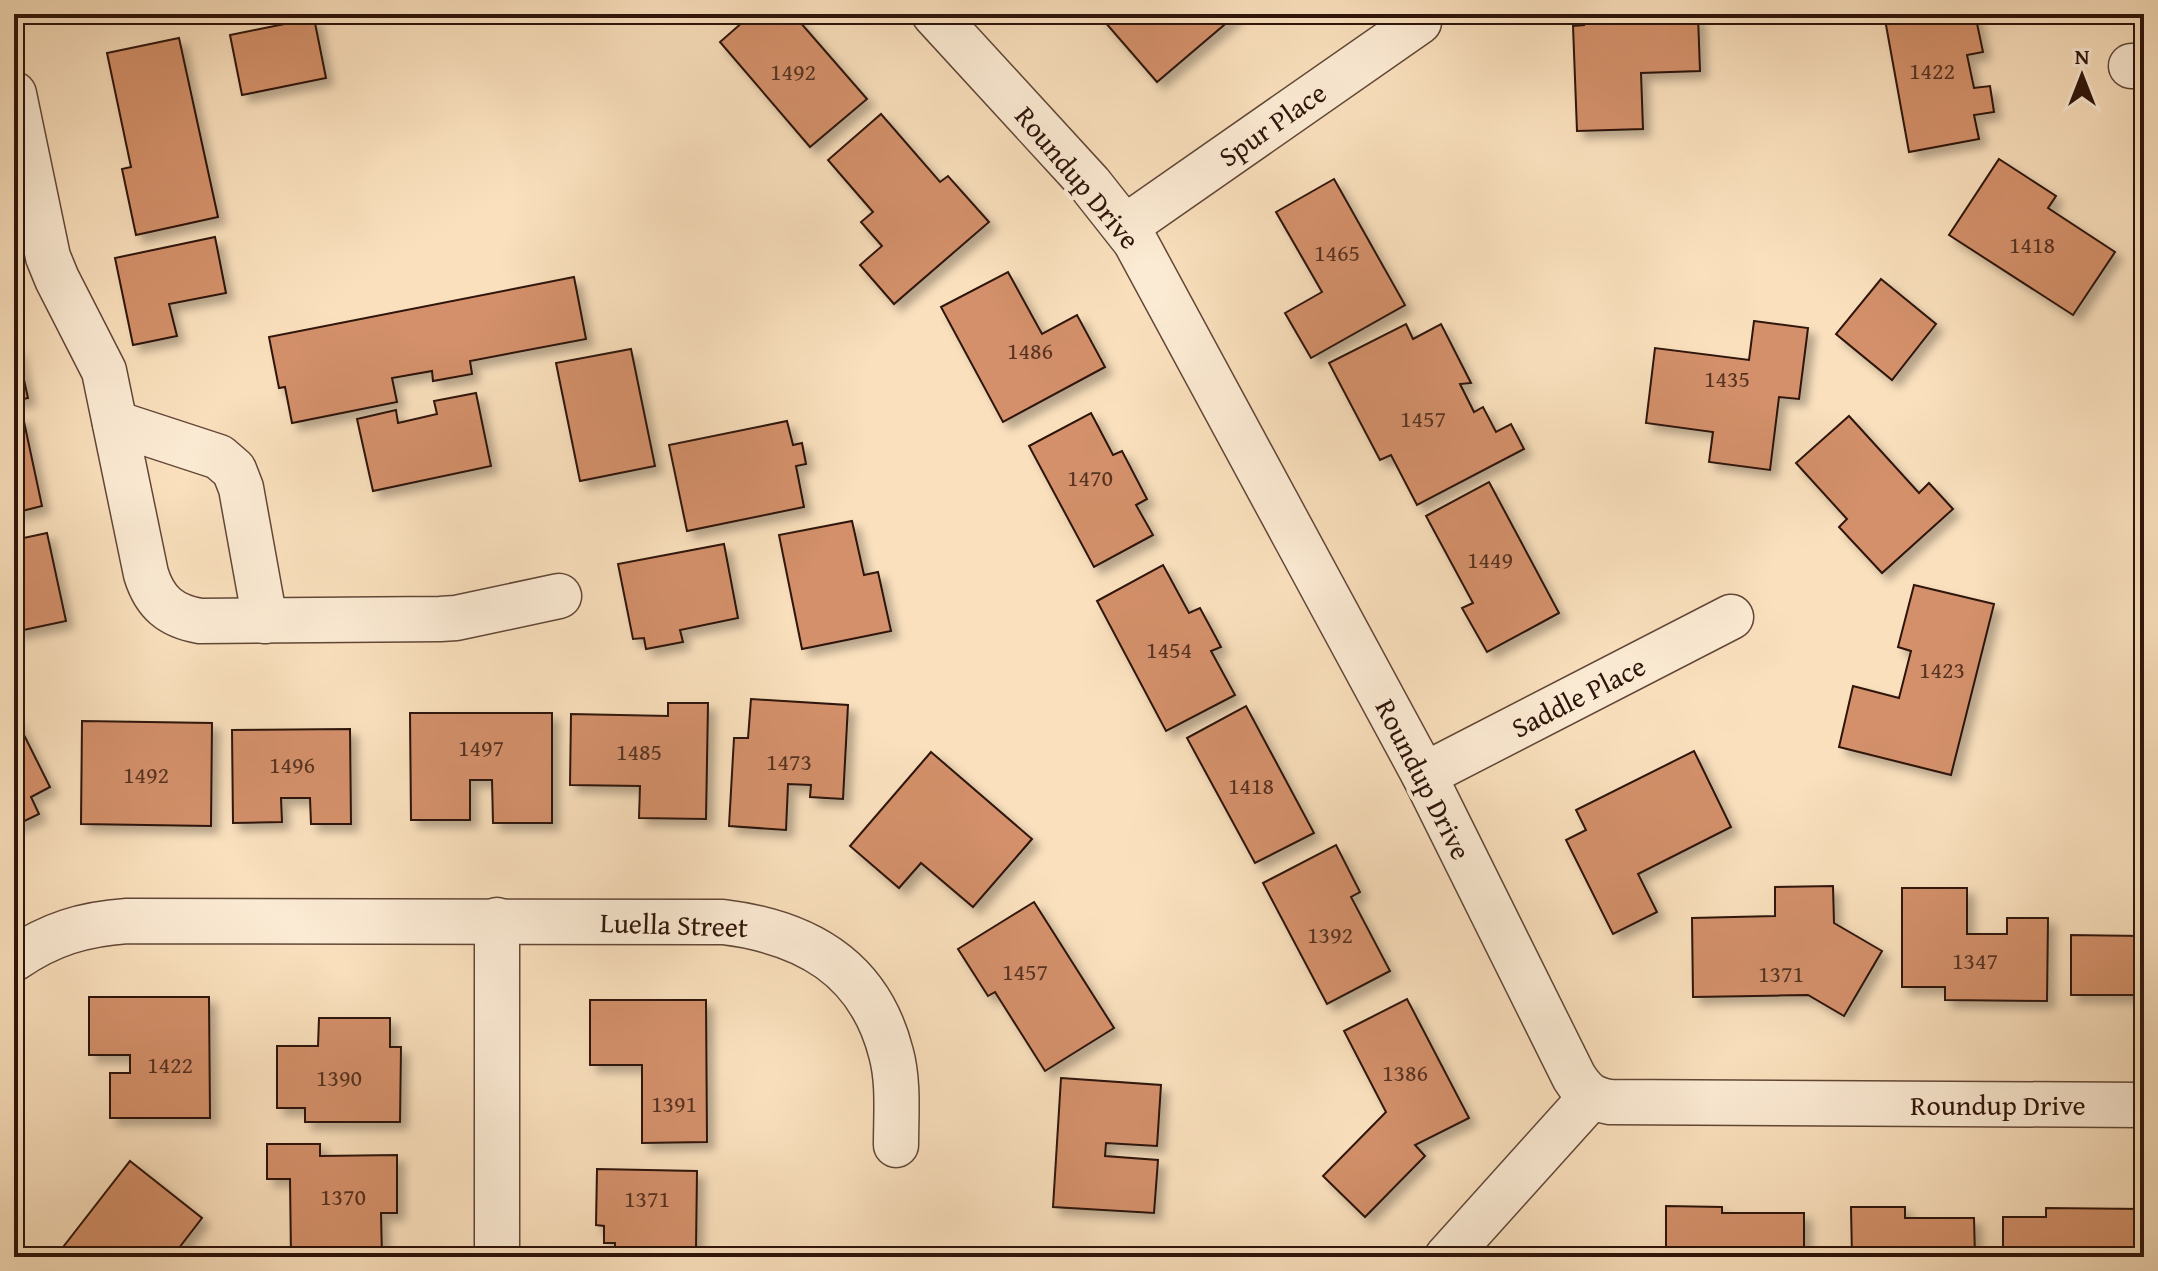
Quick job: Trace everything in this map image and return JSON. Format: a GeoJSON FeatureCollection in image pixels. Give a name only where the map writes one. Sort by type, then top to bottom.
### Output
{"type":"FeatureCollection","features":[{"type":"Feature","properties":{"kind":"street","name":"Roundup Drive"},"geometry":{"type":"LineString","coordinates":[[934,14],[1090,184],[1143,255],[1424,775],[1574,1077],[1591,1097],[1610,1102],[2144,1105]]}},
{"type":"Feature","properties":{"kind":"street","name":"Spur Place"},"geometry":{"type":"LineString","coordinates":[[1125,227],[1419,22]]}},
{"type":"Feature","properties":{"kind":"street"},"geometry":{"type":"LineString","coordinates":[[14,94],[52,268],[104,371],[146,574],[158,602],[184,618],[200,621],[265,621],[456,618],[559,596]]}},
{"type":"Feature","properties":{"kind":"street"},"geometry":{"type":"LineString","coordinates":[[115,423],[219,457],[234,470],[241,488],[265,621]]}},
{"type":"Feature","properties":{"kind":"street","name":"Saddle Place"},"geometry":{"type":"LineString","coordinates":[[1424,775],[1731,617]]}},
{"type":"Feature","properties":{"kind":"street"},"geometry":{"type":"LineString","coordinates":[[497,920],[497,1257]]}},
{"type":"Feature","properties":{"kind":"street","name":"Luella Street"},"geometry":{"type":"LineString","coordinates":[[14,959],[35,944],[62,932],[95,923],[127,921],[497,920],[723,922],[755,926],[789,936],[820,951],[847,973],[869,1002],[885,1032],[892,1055],[896,1084],[896,1145]]}},
{"type":"Feature","properties":{"kind":"street"},"geometry":{"type":"LineString","coordinates":[[1447,1257],[1591,1097]]}},
{"type":"Feature","properties":{"kind":"building"},"geometry":{"type":"Polygon","coordinates":[[[752,14],[793,14],[867,99],[810,147],[720,42],[752,14]]]}},
{"type":"Feature","properties":{"kind":"building"},"geometry":{"type":"Polygon","coordinates":[[[1098,14],[1237,14],[1157,82],[1098,14]]]}},
{"type":"Feature","properties":{"kind":"building"},"geometry":{"type":"Polygon","coordinates":[[[1584,14],[1698,16],[1700,71],[1641,73],[1643,129],[1577,131],[1573,26],[1584,25],[1584,14]]]}},
{"type":"Feature","properties":{"kind":"building"},"geometry":{"type":"Polygon","coordinates":[[[1884,14],[1975,14],[1983,52],[1967,55],[1974,88],[1990,86],[1994,112],[1974,115],[1979,139],[1909,152],[1884,14]]]}},
{"type":"Feature","properties":{"kind":"building"},"geometry":{"type":"Polygon","coordinates":[[[314,18],[326,78],[242,95],[230,35],[314,18]]]}},
{"type":"Feature","properties":{"kind":"building"},"geometry":{"type":"Polygon","coordinates":[[[179,38],[218,217],[136,235],[122,169],[131,167],[107,53],[179,38]]]}},
{"type":"Feature","properties":{"kind":"building"},"geometry":{"type":"Polygon","coordinates":[[[881,114],[940,182],[948,176],[989,222],[894,304],[860,265],[882,246],[861,222],[873,212],[828,160],[881,114]]]}},
{"type":"Feature","properties":{"kind":"building"},"geometry":{"type":"Polygon","coordinates":[[[1999,159],[2056,196],[2048,208],[2115,252],[2073,315],[1949,235],[1999,159]]]}},
{"type":"Feature","properties":{"kind":"building"},"geometry":{"type":"Polygon","coordinates":[[[1334,179],[1405,305],[1311,358],[1285,313],[1322,292],[1276,212],[1334,179]]]}},
{"type":"Feature","properties":{"kind":"building"},"geometry":{"type":"Polygon","coordinates":[[[215,237],[226,293],[169,304],[177,336],[133,345],[115,258],[215,237]]]}},
{"type":"Feature","properties":{"kind":"building"},"geometry":{"type":"Polygon","coordinates":[[[1008,272],[1042,334],[1077,315],[1105,367],[1003,422],[941,307],[1008,272]]]}},
{"type":"Feature","properties":{"kind":"building"},"geometry":{"type":"Polygon","coordinates":[[[574,277],[586,339],[470,361],[472,374],[433,381],[432,371],[392,378],[397,402],[292,423],[285,387],[279,388],[269,337],[574,277]]]}},
{"type":"Feature","properties":{"kind":"building"},"geometry":{"type":"Polygon","coordinates":[[[1881,279],[1936,324],[1892,380],[1836,334],[1881,279]]]}},
{"type":"Feature","properties":{"kind":"building"},"geometry":{"type":"Polygon","coordinates":[[[1754,321],[1808,328],[1799,399],[1779,397],[1770,470],[1709,462],[1713,432],[1646,423],[1655,348],[1749,360],[1754,321]]]}},
{"type":"Feature","properties":{"kind":"building"},"geometry":{"type":"Polygon","coordinates":[[[1406,324],[1413,339],[1441,324],[1471,383],[1460,384],[1474,412],[1483,407],[1496,432],[1511,424],[1524,449],[1417,505],[1391,455],[1380,460],[1329,363],[1406,324]]]}},
{"type":"Feature","properties":{"kind":"building"},"geometry":{"type":"Polygon","coordinates":[[[17,348],[28,398],[14,401],[14,349],[17,348]]]}},
{"type":"Feature","properties":{"kind":"building"},"geometry":{"type":"Polygon","coordinates":[[[631,349],[655,466],[580,481],[556,363],[631,349]]]}},
{"type":"Feature","properties":{"kind":"building"},"geometry":{"type":"Polygon","coordinates":[[[476,393],[491,466],[373,491],[357,419],[396,410],[398,423],[437,414],[434,401],[476,393]]]}},
{"type":"Feature","properties":{"kind":"building"},"geometry":{"type":"Polygon","coordinates":[[[1091,413],[1113,455],[1122,451],[1147,499],[1136,505],[1153,535],[1094,567],[1029,446],[1091,413]]]}},
{"type":"Feature","properties":{"kind":"building"},"geometry":{"type":"Polygon","coordinates":[[[1849,416],[1919,493],[1929,483],[1953,509],[1882,573],[1839,527],[1847,519],[1796,463],[1849,416]]]}},
{"type":"Feature","properties":{"kind":"building"},"geometry":{"type":"Polygon","coordinates":[[[23,417],[42,506],[14,513],[14,419],[23,417]]]}},
{"type":"Feature","properties":{"kind":"building"},"geometry":{"type":"Polygon","coordinates":[[[787,421],[793,445],[802,443],[806,464],[796,466],[804,507],[687,531],[669,445],[787,421]]]}},
{"type":"Feature","properties":{"kind":"building"},"geometry":{"type":"Polygon","coordinates":[[[1489,482],[1559,613],[1487,652],[1462,608],[1473,603],[1426,516],[1489,482]]]}},
{"type":"Feature","properties":{"kind":"building"},"geometry":{"type":"Polygon","coordinates":[[[852,521],[864,575],[878,572],[891,631],[802,649],[779,535],[852,521]]]}},
{"type":"Feature","properties":{"kind":"building"},"geometry":{"type":"Polygon","coordinates":[[[47,533],[66,621],[14,632],[14,540],[47,533]]]}},
{"type":"Feature","properties":{"kind":"building"},"geometry":{"type":"Polygon","coordinates":[[[724,544],[738,618],[680,630],[683,642],[646,649],[644,638],[633,639],[618,564],[724,544]]]}},
{"type":"Feature","properties":{"kind":"building"},"geometry":{"type":"Polygon","coordinates":[[[1163,565],[1189,613],[1200,608],[1221,647],[1211,651],[1235,695],[1166,731],[1097,601],[1163,565]]]}},
{"type":"Feature","properties":{"kind":"building"},"geometry":{"type":"Polygon","coordinates":[[[1914,585],[1994,604],[1951,775],[1839,747],[1853,686],[1899,698],[1911,651],[1898,647],[1914,585]]]}},
{"type":"Feature","properties":{"kind":"building"},"geometry":{"type":"Polygon","coordinates":[[[751,699],[848,705],[843,799],[810,797],[811,785],[788,784],[786,830],[729,826],[734,738],[748,738],[751,699]]]}},
{"type":"Feature","properties":{"kind":"building"},"geometry":{"type":"Polygon","coordinates":[[[668,703],[708,703],[706,819],[639,818],[640,786],[570,785],[571,714],[668,716],[668,703]]]}},
{"type":"Feature","properties":{"kind":"building"},"geometry":{"type":"Polygon","coordinates":[[[1246,706],[1314,833],[1255,863],[1187,738],[1246,706]]]}},
{"type":"Feature","properties":{"kind":"building"},"geometry":{"type":"Polygon","coordinates":[[[410,713],[552,713],[552,823],[493,823],[492,780],[470,780],[470,820],[411,820],[410,713]]]}},
{"type":"Feature","properties":{"kind":"building"},"geometry":{"type":"Polygon","coordinates":[[[14,715],[50,787],[31,797],[39,814],[14,826],[14,715]]]}},
{"type":"Feature","properties":{"kind":"building"},"geometry":{"type":"Polygon","coordinates":[[[82,721],[212,723],[211,826],[81,824],[82,721]]]}},
{"type":"Feature","properties":{"kind":"building"},"geometry":{"type":"Polygon","coordinates":[[[350,729],[351,824],[311,824],[310,798],[281,798],[282,822],[233,823],[232,730],[350,729]]]}},
{"type":"Feature","properties":{"kind":"building"},"geometry":{"type":"Polygon","coordinates":[[[1694,751],[1731,827],[1638,874],[1657,912],[1613,934],[1566,840],[1586,830],[1576,810],[1694,751]]]}},
{"type":"Feature","properties":{"kind":"building"},"geometry":{"type":"Polygon","coordinates":[[[931,752],[1032,839],[973,907],[921,863],[899,888],[850,846],[931,752]]]}},
{"type":"Feature","properties":{"kind":"building"},"geometry":{"type":"Polygon","coordinates":[[[1336,845],[1360,892],[1351,897],[1390,971],[1327,1004],[1263,883],[1336,845]]]}},
{"type":"Feature","properties":{"kind":"building"},"geometry":{"type":"Polygon","coordinates":[[[1833,886],[1834,923],[1882,951],[1844,1016],[1808,995],[1693,997],[1692,918],[1775,916],[1775,887],[1833,886]]]}},
{"type":"Feature","properties":{"kind":"building"},"geometry":{"type":"Polygon","coordinates":[[[1902,888],[1967,888],[1967,934],[2007,934],[2007,918],[2048,918],[2047,1001],[1945,1000],[1945,987],[1902,987],[1902,888]]]}},
{"type":"Feature","properties":{"kind":"building"},"geometry":{"type":"Polygon","coordinates":[[[1034,902],[1114,1028],[1045,1071],[995,992],[988,996],[958,949],[1034,902]]]}},
{"type":"Feature","properties":{"kind":"building"},"geometry":{"type":"Polygon","coordinates":[[[2141,902],[2144,902],[2144,995],[2071,995],[2071,935],[2141,936],[2141,902]]]}},
{"type":"Feature","properties":{"kind":"building"},"geometry":{"type":"Polygon","coordinates":[[[89,997],[209,997],[210,1118],[110,1118],[110,1073],[130,1073],[130,1055],[89,1055],[89,997]]]}},
{"type":"Feature","properties":{"kind":"building"},"geometry":{"type":"Polygon","coordinates":[[[1407,999],[1469,1118],[1415,1145],[1425,1156],[1365,1217],[1323,1176],[1386,1112],[1344,1031],[1407,999]]]}},
{"type":"Feature","properties":{"kind":"building"},"geometry":{"type":"Polygon","coordinates":[[[590,1000],[706,1000],[707,1142],[642,1143],[642,1065],[590,1065],[590,1000]]]}},
{"type":"Feature","properties":{"kind":"building"},"geometry":{"type":"Polygon","coordinates":[[[319,1018],[390,1018],[390,1047],[401,1047],[400,1122],[305,1122],[305,1108],[277,1108],[277,1046],[318,1046],[319,1018]]]}},
{"type":"Feature","properties":{"kind":"building"},"geometry":{"type":"Polygon","coordinates":[[[1061,1078],[1161,1085],[1157,1146],[1106,1143],[1105,1156],[1158,1160],[1154,1213],[1053,1207],[1061,1078]]]}},
{"type":"Feature","properties":{"kind":"building"},"geometry":{"type":"Polygon","coordinates":[[[267,1144],[320,1144],[320,1156],[397,1155],[397,1213],[381,1213],[382,1257],[291,1257],[290,1179],[267,1179],[267,1144]]]}},
{"type":"Feature","properties":{"kind":"building"},"geometry":{"type":"Polygon","coordinates":[[[130,1161],[202,1218],[172,1257],[68,1257],[60,1251],[130,1161]]]}},
{"type":"Feature","properties":{"kind":"building"},"geometry":{"type":"Polygon","coordinates":[[[597,1169],[697,1171],[696,1249],[684,1249],[684,1257],[615,1257],[615,1243],[604,1243],[604,1226],[596,1225],[597,1169]]]}},
{"type":"Feature","properties":{"kind":"building"},"geometry":{"type":"Polygon","coordinates":[[[1666,1206],[1722,1207],[1722,1213],[1804,1213],[1804,1257],[1666,1257],[1666,1206]]]}},
{"type":"Feature","properties":{"kind":"building"},"geometry":{"type":"Polygon","coordinates":[[[1851,1207],[1905,1207],[1905,1218],[1974,1218],[1975,1257],[1852,1257],[1851,1207]]]}},
{"type":"Feature","properties":{"kind":"building"},"geometry":{"type":"Polygon","coordinates":[[[2046,1208],[2144,1209],[2143,1257],[2003,1257],[2003,1217],[2046,1217],[2046,1208]]]}}]}
